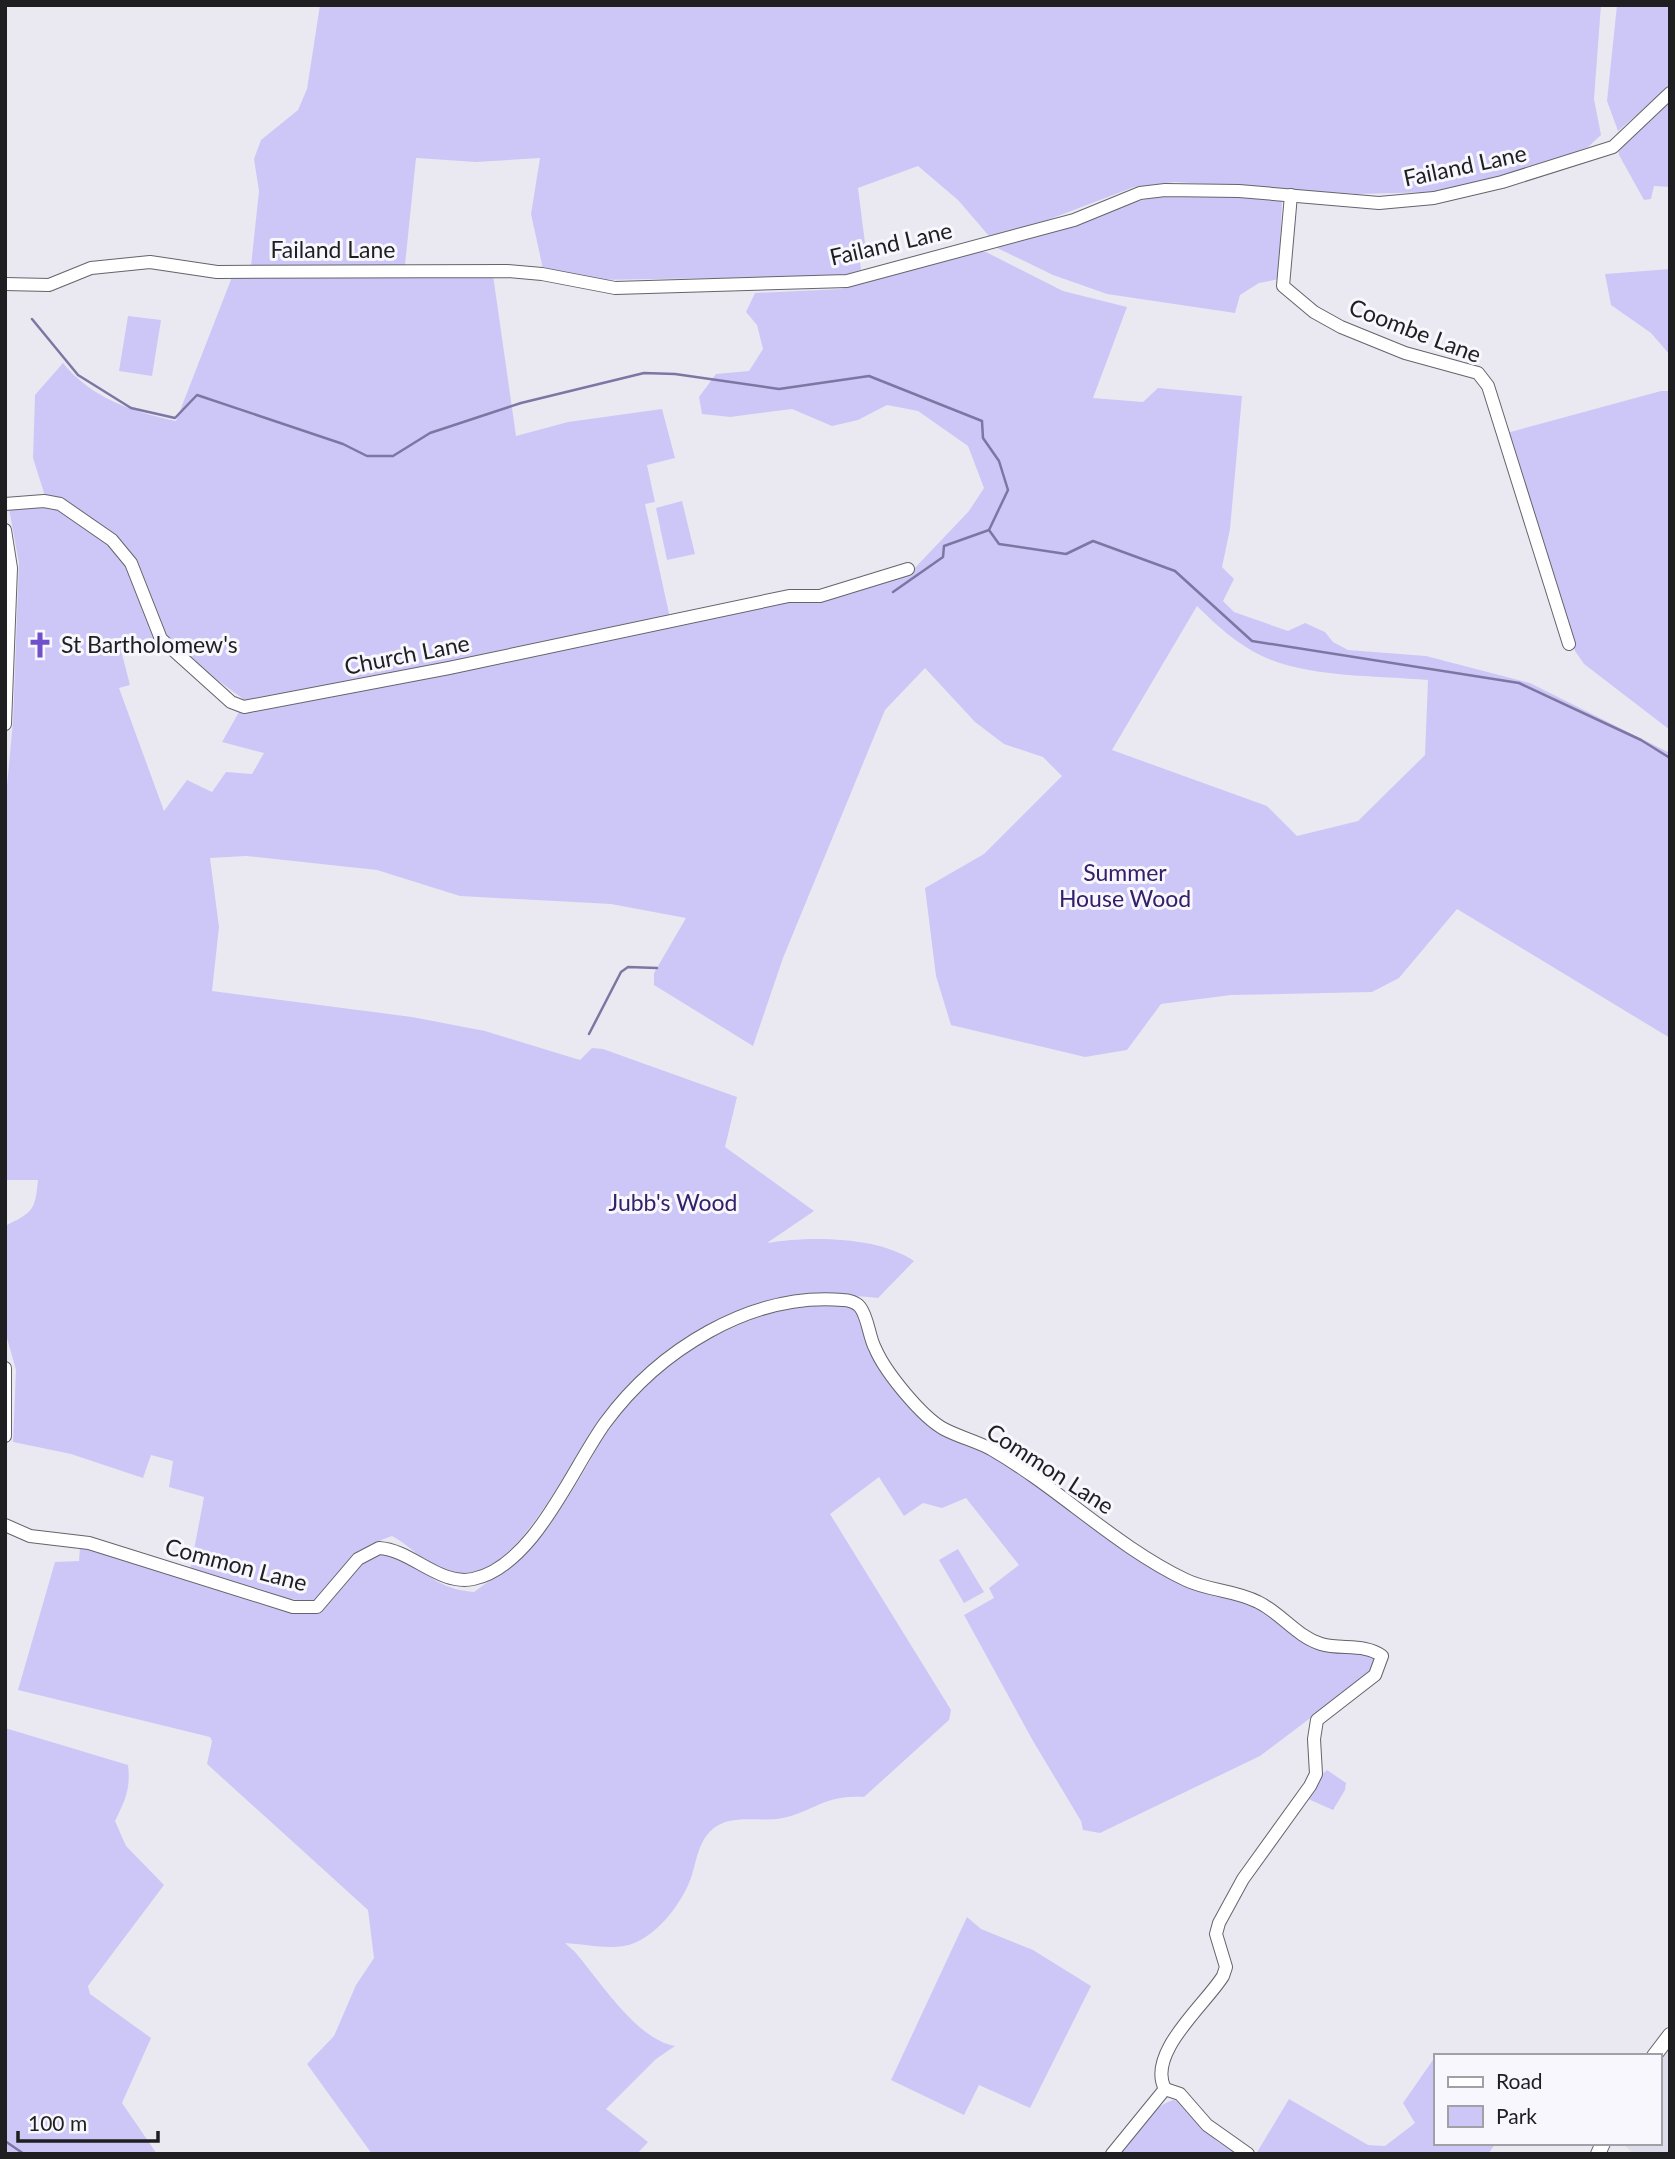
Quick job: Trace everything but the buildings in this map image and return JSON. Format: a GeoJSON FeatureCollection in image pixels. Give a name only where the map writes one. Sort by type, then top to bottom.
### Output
{"type":"FeatureCollection","features":[{"type":"Feature","properties":{"kind":"main road"},"geometry":{"type":"LineString","coordinates":[[1656,2054],[1670,2035]]}},
{"type":"Feature","properties":{"kind":"street","name":"Failand Lane"},"geometry":{"type":"LineString","coordinates":[[5,284],[48,285],[91,268],[113,268],[150,262],[217,272],[507,271],[542,274],[615,288],[847,281],[1074,220],[1139,193],[1166,190],[1292,195],[1316,200],[1379,203],[1434,198],[1502,183],[1613,148],[1670,93]]}},
{"type":"Feature","properties":{"kind":"street","name":"Coombe Lane"},"geometry":{"type":"LineString","coordinates":[[1292,195],[1283,286],[1314,312],[1341,327],[1405,353],[1478,373],[1488,386],[1569,643]]}},
{"type":"Feature","properties":{"kind":"street","name":"Church Lane"},"geometry":{"type":"LineString","coordinates":[[5,504],[44,501],[60,504],[112,540],[131,563],[161,639],[231,702],[244,706],[462,666],[789,596],[820,596],[908,569]]}},
{"type":"Feature","properties":{"kind":"street"},"geometry":{"type":"LineString","coordinates":[[5,530],[10,580],[5,724]]}},
{"type":"Feature","properties":{"kind":"street","name":"Common Lane"},"geometry":{"type":"LineString","coordinates":[[5,1525],[30,1535],[89,1543],[293,1606],[317,1606],[358,1559],[379,1548],[402,1552],[449,1578],[470,1580],[488,1575],[520,1552],[582,1463],[604,1425],[626,1398],[684,1347],[729,1321],[751,1312],[817,1299],[851,1301],[860,1306],[877,1353],[925,1414],[941,1427],[989,1448],[1134,1550],[1185,1580],[1246,1596],[1264,1604],[1297,1632],[1320,1644],[1370,1649],[1382,1656],[1376,1675],[1317,1720],[1314,1739],[1316,1774],[1228,1903],[1216,1934],[1226,1967],[1223,1976],[1177,2034],[1161,2071],[1165,2089]]}},
{"type":"Feature","properties":{"kind":"street"},"geometry":{"type":"LineString","coordinates":[[5,1368],[5,1436]]}},
{"type":"Feature","properties":{"kind":"street"},"geometry":{"type":"LineString","coordinates":[[1112,2154],[1165,2089],[1180,2094],[1207,2125],[1248,2154]]}},
{"type":"Feature","properties":{"kind":"shaded area"},"geometry":{"type":"Polygon","coordinates":[[[1668,2051],[1670,2154],[1634,2154],[1624,2145],[1661,2145],[1661,2059],[1668,2051]]]}},
{"type":"Feature","properties":{"kind":"green space"},"geometry":{"type":"Polygon","coordinates":[[[320,5],[1601,5],[1594,99],[1601,135],[1588,147],[1533,168],[1437,192],[1357,194],[1175,182],[1134,187],[1037,224],[989,236],[958,200],[918,166],[858,188],[866,251],[860,261],[861,270],[841,276],[595,280],[543,269],[531,214],[540,158],[476,162],[416,158],[405,265],[251,266],[259,191],[254,159],[261,140],[298,110],[307,89],[320,5]]]}},
{"type":"Feature","properties":{"kind":"green space"},"geometry":{"type":"Polygon","coordinates":[[[1617,5],[1670,5],[1670,86],[1618,131],[1607,101],[1617,5]]]}},
{"type":"Feature","properties":{"kind":"green space"},"geometry":{"type":"Polygon","coordinates":[[[1670,102],[1670,187],[1654,186],[1651,199],[1644,200],[1619,155],[1618,148],[1670,102]]]}},
{"type":"Feature","properties":{"kind":"green space"},"geometry":{"type":"Polygon","coordinates":[[[1213,195],[1282,199],[1279,279],[1259,283],[1240,295],[1235,313],[1107,294],[1053,275],[993,246],[1073,224],[1138,201],[1163,196],[1213,195]]]}},
{"type":"Feature","properties":{"kind":"green space"},"geometry":{"type":"Polygon","coordinates":[[[976,252],[986,252],[1063,291],[1127,307],[1093,398],[1143,402],[1158,388],[1242,396],[1230,529],[1222,567],[1234,579],[1223,601],[1234,612],[1288,631],[1305,623],[1325,632],[1333,642],[1348,650],[1426,656],[1530,683],[1670,753],[1670,1038],[1457,909],[1399,978],[1372,992],[1231,995],[1161,1004],[1127,1050],[1085,1057],[951,1025],[936,976],[925,888],[984,854],[1062,776],[1043,757],[1004,744],[975,722],[925,668],[885,710],[783,958],[753,1046],[654,985],[654,973],[686,918],[611,904],[460,896],[377,870],[246,856],[210,858],[219,927],[212,991],[412,1017],[485,1031],[580,1060],[592,1048],[603,1049],[737,1097],[725,1147],[814,1211],[767,1243],[802,1239],[862,1242],[899,1253],[914,1261],[878,1298],[799,1298],[764,1306],[730,1317],[698,1333],[668,1354],[638,1378],[610,1407],[525,1534],[504,1556],[483,1570],[460,1575],[441,1570],[392,1536],[365,1548],[355,1556],[313,1602],[282,1598],[190,1571],[204,1497],[169,1487],[173,1461],[151,1455],[143,1478],[71,1454],[13,1442],[16,1370],[5,1331],[5,1226],[31,1209],[36,1198],[38,1180],[5,1180],[5,807],[13,721],[19,563],[9,509],[43,506],[60,509],[112,548],[132,572],[157,640],[122,654],[130,685],[119,688],[164,811],[187,780],[212,792],[226,772],[252,774],[264,753],[222,742],[239,712],[910,573],[969,511],[984,488],[968,446],[918,411],[887,405],[858,420],[832,426],[792,409],[730,417],[702,414],[699,397],[716,374],[749,371],[763,349],[757,325],[746,312],[755,293],[841,289],[976,252]],[[1197,606],[1112,750],[1267,806],[1297,836],[1358,821],[1425,755],[1428,680],[1322,672],[1281,663],[1244,646],[1197,606]]]}},
{"type":"Feature","properties":{"kind":"green space"},"geometry":{"type":"Polygon","coordinates":[[[1670,269],[1670,355],[1651,333],[1611,305],[1605,274],[1670,269]]]}},
{"type":"Feature","properties":{"kind":"green space"},"geometry":{"type":"Polygon","coordinates":[[[493,275],[516,436],[568,422],[662,409],[675,458],[647,465],[655,502],[645,504],[670,618],[470,661],[246,701],[194,663],[164,636],[135,562],[45,496],[33,458],[35,395],[63,363],[86,386],[114,402],[176,421],[232,277],[493,275]]]}},
{"type":"Feature","properties":{"kind":"green space"},"geometry":{"type":"Polygon","coordinates":[[[128,316],[161,320],[152,376],[119,371],[128,316]]]}},
{"type":"Feature","properties":{"kind":"green space"},"geometry":{"type":"Polygon","coordinates":[[[1661,391],[1670,391],[1670,730],[1584,664],[1575,651],[1507,433],[1661,391]]]}},
{"type":"Feature","properties":{"kind":"green space"},"geometry":{"type":"Polygon","coordinates":[[[682,501],[695,554],[667,560],[656,508],[682,501]]]}},
{"type":"Feature","properties":{"kind":"green space"},"geometry":{"type":"Polygon","coordinates":[[[816,1304],[842,1304],[857,1309],[871,1351],[935,1430],[998,1457],[1048,1493],[1047,1495],[1196,1588],[1216,1597],[1246,1601],[1281,1622],[1352,1653],[1375,1656],[1374,1670],[1260,1756],[1100,1833],[1083,1830],[1081,1821],[1033,1741],[964,1615],[994,1598],[989,1588],[1019,1565],[966,1498],[942,1508],[923,1503],[904,1516],[879,1477],[830,1514],[951,1710],[949,1720],[864,1797],[838,1798],[777,1819],[728,1821],[714,1828],[702,1844],[682,1897],[666,1919],[646,1937],[617,1947],[565,1943],[633,2021],[647,2033],[675,2046],[656,2059],[606,2109],[648,2142],[637,2154],[372,2154],[307,2064],[334,2036],[356,1985],[374,1958],[368,1910],[207,1764],[212,1741],[210,1737],[18,1690],[55,1562],[79,1561],[80,1547],[95,1550],[290,1611],[323,1610],[360,1565],[376,1555],[385,1554],[404,1559],[442,1584],[474,1592],[512,1564],[537,1540],[572,1491],[610,1424],[652,1379],[701,1343],[728,1329],[756,1318],[816,1304]]]}},
{"type":"Feature","properties":{"kind":"green space"},"geometry":{"type":"Polygon","coordinates":[[[958,1549],[984,1592],[964,1603],[939,1560],[958,1549]]]}},
{"type":"Feature","properties":{"kind":"green space"},"geometry":{"type":"Polygon","coordinates":[[[5,1728],[128,1765],[126,1794],[115,1821],[126,1846],[164,1885],[88,1986],[90,1994],[151,2038],[122,2103],[157,2154],[5,2154],[5,1728]]]}},
{"type":"Feature","properties":{"kind":"green space"},"geometry":{"type":"Polygon","coordinates":[[[1327,1770],[1346,1783],[1345,1790],[1333,1810],[1306,1798],[1327,1770]]]}},
{"type":"Feature","properties":{"kind":"green space"},"geometry":{"type":"Polygon","coordinates":[[[967,1917],[981,1929],[1033,1950],[1091,1986],[1030,2108],[979,2085],[964,2115],[891,2080],[967,1917]]]}},
{"type":"Feature","properties":{"kind":"green space"},"geometry":{"type":"Polygon","coordinates":[[[1434,2058],[1434,2145],[1495,2145],[1488,2154],[1256,2154],[1289,2099],[1368,2145],[1385,2146],[1415,2123],[1403,2103],[1434,2058]]]}},
{"type":"Feature","properties":{"kind":"green space"},"geometry":{"type":"Polygon","coordinates":[[[1173,2100],[1182,2101],[1218,2142],[1239,2154],[1119,2154],[1149,2115],[1173,2100]]]}},
{"type":"Feature","properties":{"kind":"waterway"},"geometry":{"type":"LineString","coordinates":[[32,319],[78,375],[131,408],[175,418],[197,395],[343,444],[367,456],[393,456],[430,433],[521,403],[644,373],[675,374],[779,389],[869,376],[982,421],[983,438],[999,461],[1008,490],[989,530],[999,544],[1066,554],[1093,541],[1175,571],[1252,641],[1519,683],[1641,740],[1670,758]]}},
{"type":"Feature","properties":{"kind":"waterway"},"geometry":{"type":"LineString","coordinates":[[893,592],[943,557],[944,546],[989,530]]}},
{"type":"Feature","properties":{"kind":"waterway"},"geometry":{"type":"LineString","coordinates":[[589,1034],[621,972],[628,967],[657,968]]}},
{"type":"Feature","properties":{"kind":"waterway"},"geometry":{"type":"LineString","coordinates":[[5,2141],[24,2154]]}},
{"type":"Feature","properties":{"kind":"place","name":"St Bartholomew's"},"geometry":{"type":"Point","coordinates":[40,645]}},
{"type":"Feature","properties":{"kind":"park label","name":"Summer House Wood"},"geometry":{"type":"Point","coordinates":[1125,886]}},
{"type":"Feature","properties":{"kind":"park label","name":"Jubb's Wood"},"geometry":{"type":"Point","coordinates":[673,1203]}}]}
